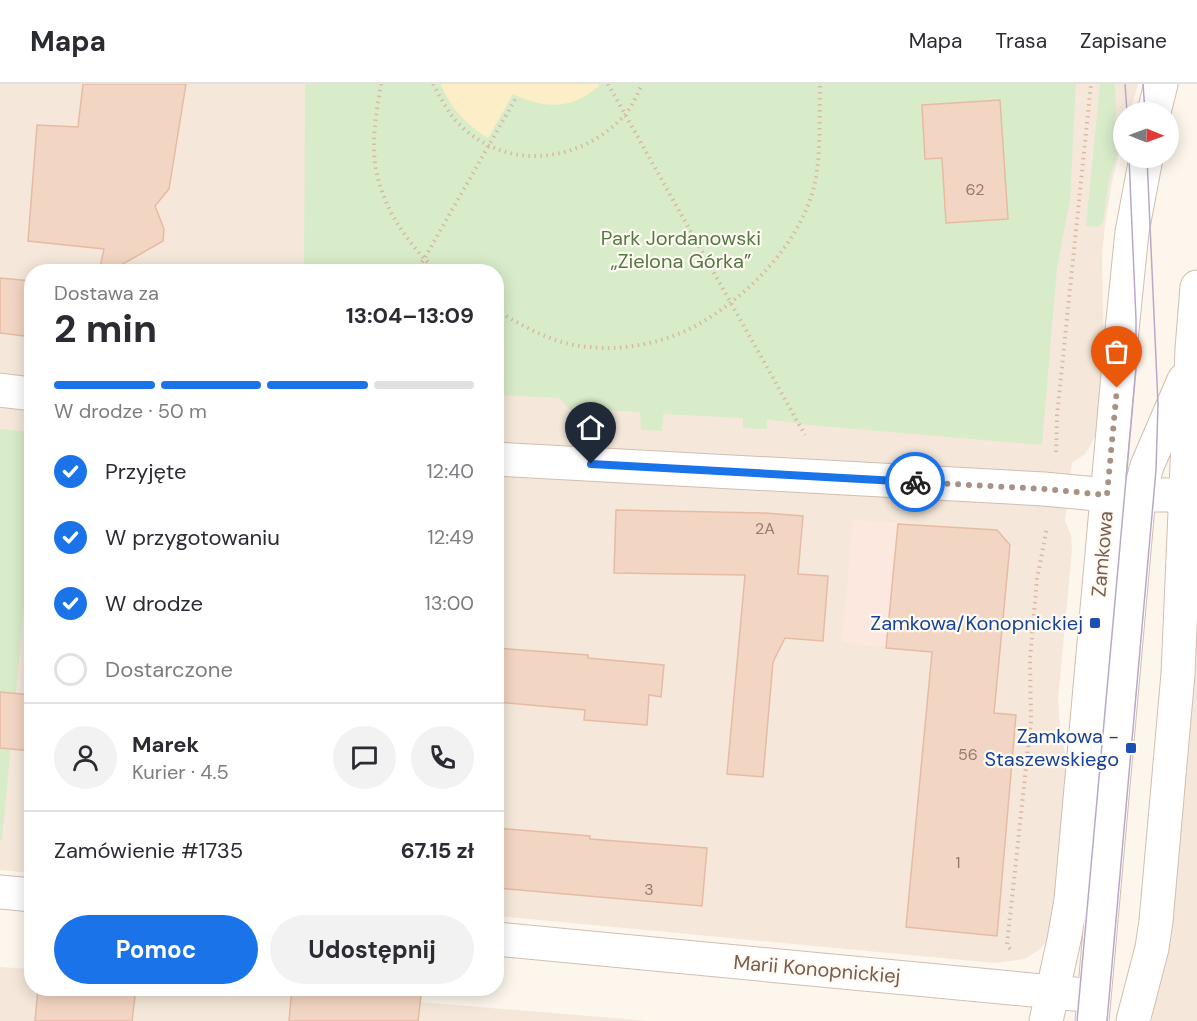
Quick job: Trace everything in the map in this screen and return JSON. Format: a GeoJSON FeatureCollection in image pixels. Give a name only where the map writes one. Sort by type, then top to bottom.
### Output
{"type":"FeatureCollection","features":[{"type":"Feature","properties":{"kind":"street"},"geometry":{"type":"LineString","coordinates":[[1156,102],[1161,84]]}},
{"type":"Feature","properties":{"kind":"street","name":"Zamkowa"},"geometry":{"type":"LineString","coordinates":[[1050,1006],[1071,900],[1122,330],[1132,232],[1144,168]]}},
{"type":"Feature","properties":{"kind":"street"},"geometry":{"type":"LineString","coordinates":[[1136,1010],[1156,921],[1179,674],[1191,496],[1197,287]]}},
{"type":"Feature","properties":{"kind":"street"},"geometry":{"type":"LineString","coordinates":[[1093,1008],[1139,495],[1123,368],[1122,330]]}},
{"type":"Feature","properties":{"kind":"street"},"geometry":{"type":"LineString","coordinates":[[1139,495],[1147,466],[1194,361]]}},
{"type":"Feature","properties":{"kind":"street"},"geometry":{"type":"LineString","coordinates":[[0,390],[24,393]]}},
{"type":"Feature","properties":{"kind":"street"},"geometry":{"type":"LineString","coordinates":[[504,459],[1044,489],[1107,495],[1191,496]]}},
{"type":"Feature","properties":{"kind":"street"},"geometry":{"type":"LineString","coordinates":[[0,892],[24,894]]}},
{"type":"Feature","properties":{"kind":"street","name":"Marii Konopnickiej"},"geometry":{"type":"LineString","coordinates":[[504,940],[1050,1006],[1136,1010]]}},
{"type":"Feature","properties":{"kind":"path"},"geometry":{"type":"LineString","coordinates":[[381,84],[374,144],[377,176],[387,205],[404,234],[429,264]]}},
{"type":"Feature","properties":{"kind":"path"},"geometry":{"type":"LineString","coordinates":[[434,84],[442,102],[455,120],[472,135],[489,146],[521,155],[541,156],[564,153],[585,146],[606,133],[625,115],[642,84]]}},
{"type":"Feature","properties":{"kind":"path"},"geometry":{"type":"LineString","coordinates":[[608,84],[805,435]]}},
{"type":"Feature","properties":{"kind":"path"},"geometry":{"type":"LineString","coordinates":[[504,315],[533,331],[563,342],[588,347],[614,347],[669,337],[698,325],[730,302],[787,247],[801,224],[812,194],[817,162],[820,84]]}},
{"type":"Feature","properties":{"kind":"path"},"geometry":{"type":"LineString","coordinates":[[1055,459],[1091,84]]}},
{"type":"Feature","properties":{"kind":"path"},"geometry":{"type":"LineString","coordinates":[[421,264],[517,96]]}},
{"type":"Feature","properties":{"kind":"path"},"geometry":{"type":"LineString","coordinates":[[1007,945],[1031,721],[1030,659],[1037,579],[1047,525]]}},
{"type":"Feature","properties":{"kind":"shaded area"},"geometry":{"type":"Polygon","coordinates":[[[0,84],[1138,84],[1133,102],[1113,102],[1113,168],[1116,168],[1102,256],[1104,365],[1099,424],[1095,437],[1085,454],[1072,463],[1065,521],[1071,535],[1072,550],[1058,700],[1067,765],[1068,793],[1051,934],[1040,949],[1025,959],[994,963],[504,917],[504,264],[24,264],[24,872],[0,870],[0,84]]]}},
{"type":"Feature","properties":{"kind":"shaded area"},"geometry":{"type":"Polygon","coordinates":[[[853,520],[997,530],[1014,549],[1009,553],[999,659],[842,642],[853,520]]]}},
{"type":"Feature","properties":{"kind":"shaded area"},"geometry":{"type":"Polygon","coordinates":[[[1197,556],[1197,1021],[1152,1021],[1156,989],[1197,556]]]}},
{"type":"Feature","properties":{"kind":"shaded area"},"geometry":{"type":"Polygon","coordinates":[[[0,967],[24,969],[24,996],[347,996],[650,1021],[0,1021],[0,967]]]}},
{"type":"Feature","properties":{"kind":"green space","name":"Park Jordanowski „Zielona Górka”"},"geometry":{"type":"Polygon","coordinates":[[[305,84],[1076,84],[1070,200],[1057,268],[1042,445],[808,425],[767,419],[767,429],[743,428],[743,418],[663,414],[662,431],[641,430],[640,412],[600,410],[599,421],[581,421],[559,398],[504,395],[504,264],[304,264],[305,84]]]}},
{"type":"Feature","properties":{"kind":"green space"},"geometry":{"type":"Polygon","coordinates":[[[1100,84],[1115,84],[1113,168],[1103,222],[1098,227],[1086,226],[1100,84]]]}},
{"type":"Feature","properties":{"kind":"green space"},"geometry":{"type":"Polygon","coordinates":[[[0,429],[24,431],[24,606],[2,840],[0,840],[0,429]]]}},
{"type":"Feature","properties":{"kind":"sand"},"geometry":{"type":"Polygon","coordinates":[[[441,84],[598,84],[599,86],[589,94],[558,105],[536,102],[513,94],[488,138],[460,115],[449,101],[441,84]]]}},
{"type":"Feature","properties":{"kind":"building"},"geometry":{"type":"Polygon","coordinates":[[[83,84],[186,84],[169,189],[155,206],[164,229],[163,241],[123,264],[101,264],[104,249],[28,241],[37,125],[78,127],[83,84]]]}},
{"type":"Feature","properties":{"kind":"building"},"geometry":{"type":"Polygon","coordinates":[[[1000,100],[1008,219],[946,223],[942,158],[925,159],[922,105],[1000,100]]]}},
{"type":"Feature","properties":{"kind":"building"},"geometry":{"type":"Polygon","coordinates":[[[0,278],[24,280],[24,336],[0,333],[0,278]]]}},
{"type":"Feature","properties":{"kind":"building"},"geometry":{"type":"Polygon","coordinates":[[[616,510],[803,516],[798,574],[828,576],[823,641],[785,638],[773,662],[763,777],[727,774],[745,575],[614,573],[616,510]]]}},
{"type":"Feature","properties":{"kind":"building"},"geometry":{"type":"Polygon","coordinates":[[[898,524],[997,530],[1010,545],[994,713],[1016,715],[997,936],[906,927],[932,652],[886,648],[898,524]]]}},
{"type":"Feature","properties":{"kind":"building"},"geometry":{"type":"Polygon","coordinates":[[[504,649],[588,655],[588,658],[664,665],[661,697],[649,695],[647,725],[584,720],[585,710],[504,703],[504,649]]]}},
{"type":"Feature","properties":{"kind":"building"},"geometry":{"type":"Polygon","coordinates":[[[0,692],[24,694],[24,750],[0,748],[0,692]]]}},
{"type":"Feature","properties":{"kind":"building"},"geometry":{"type":"Polygon","coordinates":[[[504,829],[590,836],[590,839],[707,848],[702,906],[504,889],[504,829]]]}},
{"type":"Feature","properties":{"kind":"building"},"geometry":{"type":"Polygon","coordinates":[[[37,996],[135,996],[132,1021],[35,1021],[37,996]]]}},
{"type":"Feature","properties":{"kind":"building"},"geometry":{"type":"Polygon","coordinates":[[[291,996],[421,996],[418,1021],[289,1021],[291,996]]]}},
{"type":"Feature","properties":{"kind":"tram line"},"geometry":{"type":"LineString","coordinates":[[1125,84],[1126,102]]}},
{"type":"Feature","properties":{"kind":"tram line"},"geometry":{"type":"LineString","coordinates":[[1143,84],[1144,102]]}},
{"type":"Feature","properties":{"kind":"tram line"},"geometry":{"type":"LineString","coordinates":[[1077,1021],[1136,369],[1129,168]]}},
{"type":"Feature","properties":{"kind":"tram line"},"geometry":{"type":"LineString","coordinates":[[1107,1021],[1156,470],[1158,404],[1147,168]]}},
{"type":"Feature","properties":{"kind":"way so far"},"geometry":{"type":"LineString","coordinates":[[915,482],[1107,495],[1117,388]]}},
{"type":"Feature","properties":{"kind":"place","name":"Zamkowa/Konopnickiej"},"geometry":{"type":"Point","coordinates":[1095,623]}},
{"type":"Feature","properties":{"kind":"place","name":"Zamkowa - Staszewskiego"},"geometry":{"type":"Point","coordinates":[1131,748]}},
{"type":"Feature","properties":{"kind":"route"},"geometry":{"type":"LineString","coordinates":[[591,464],[915,482]]}}]}
